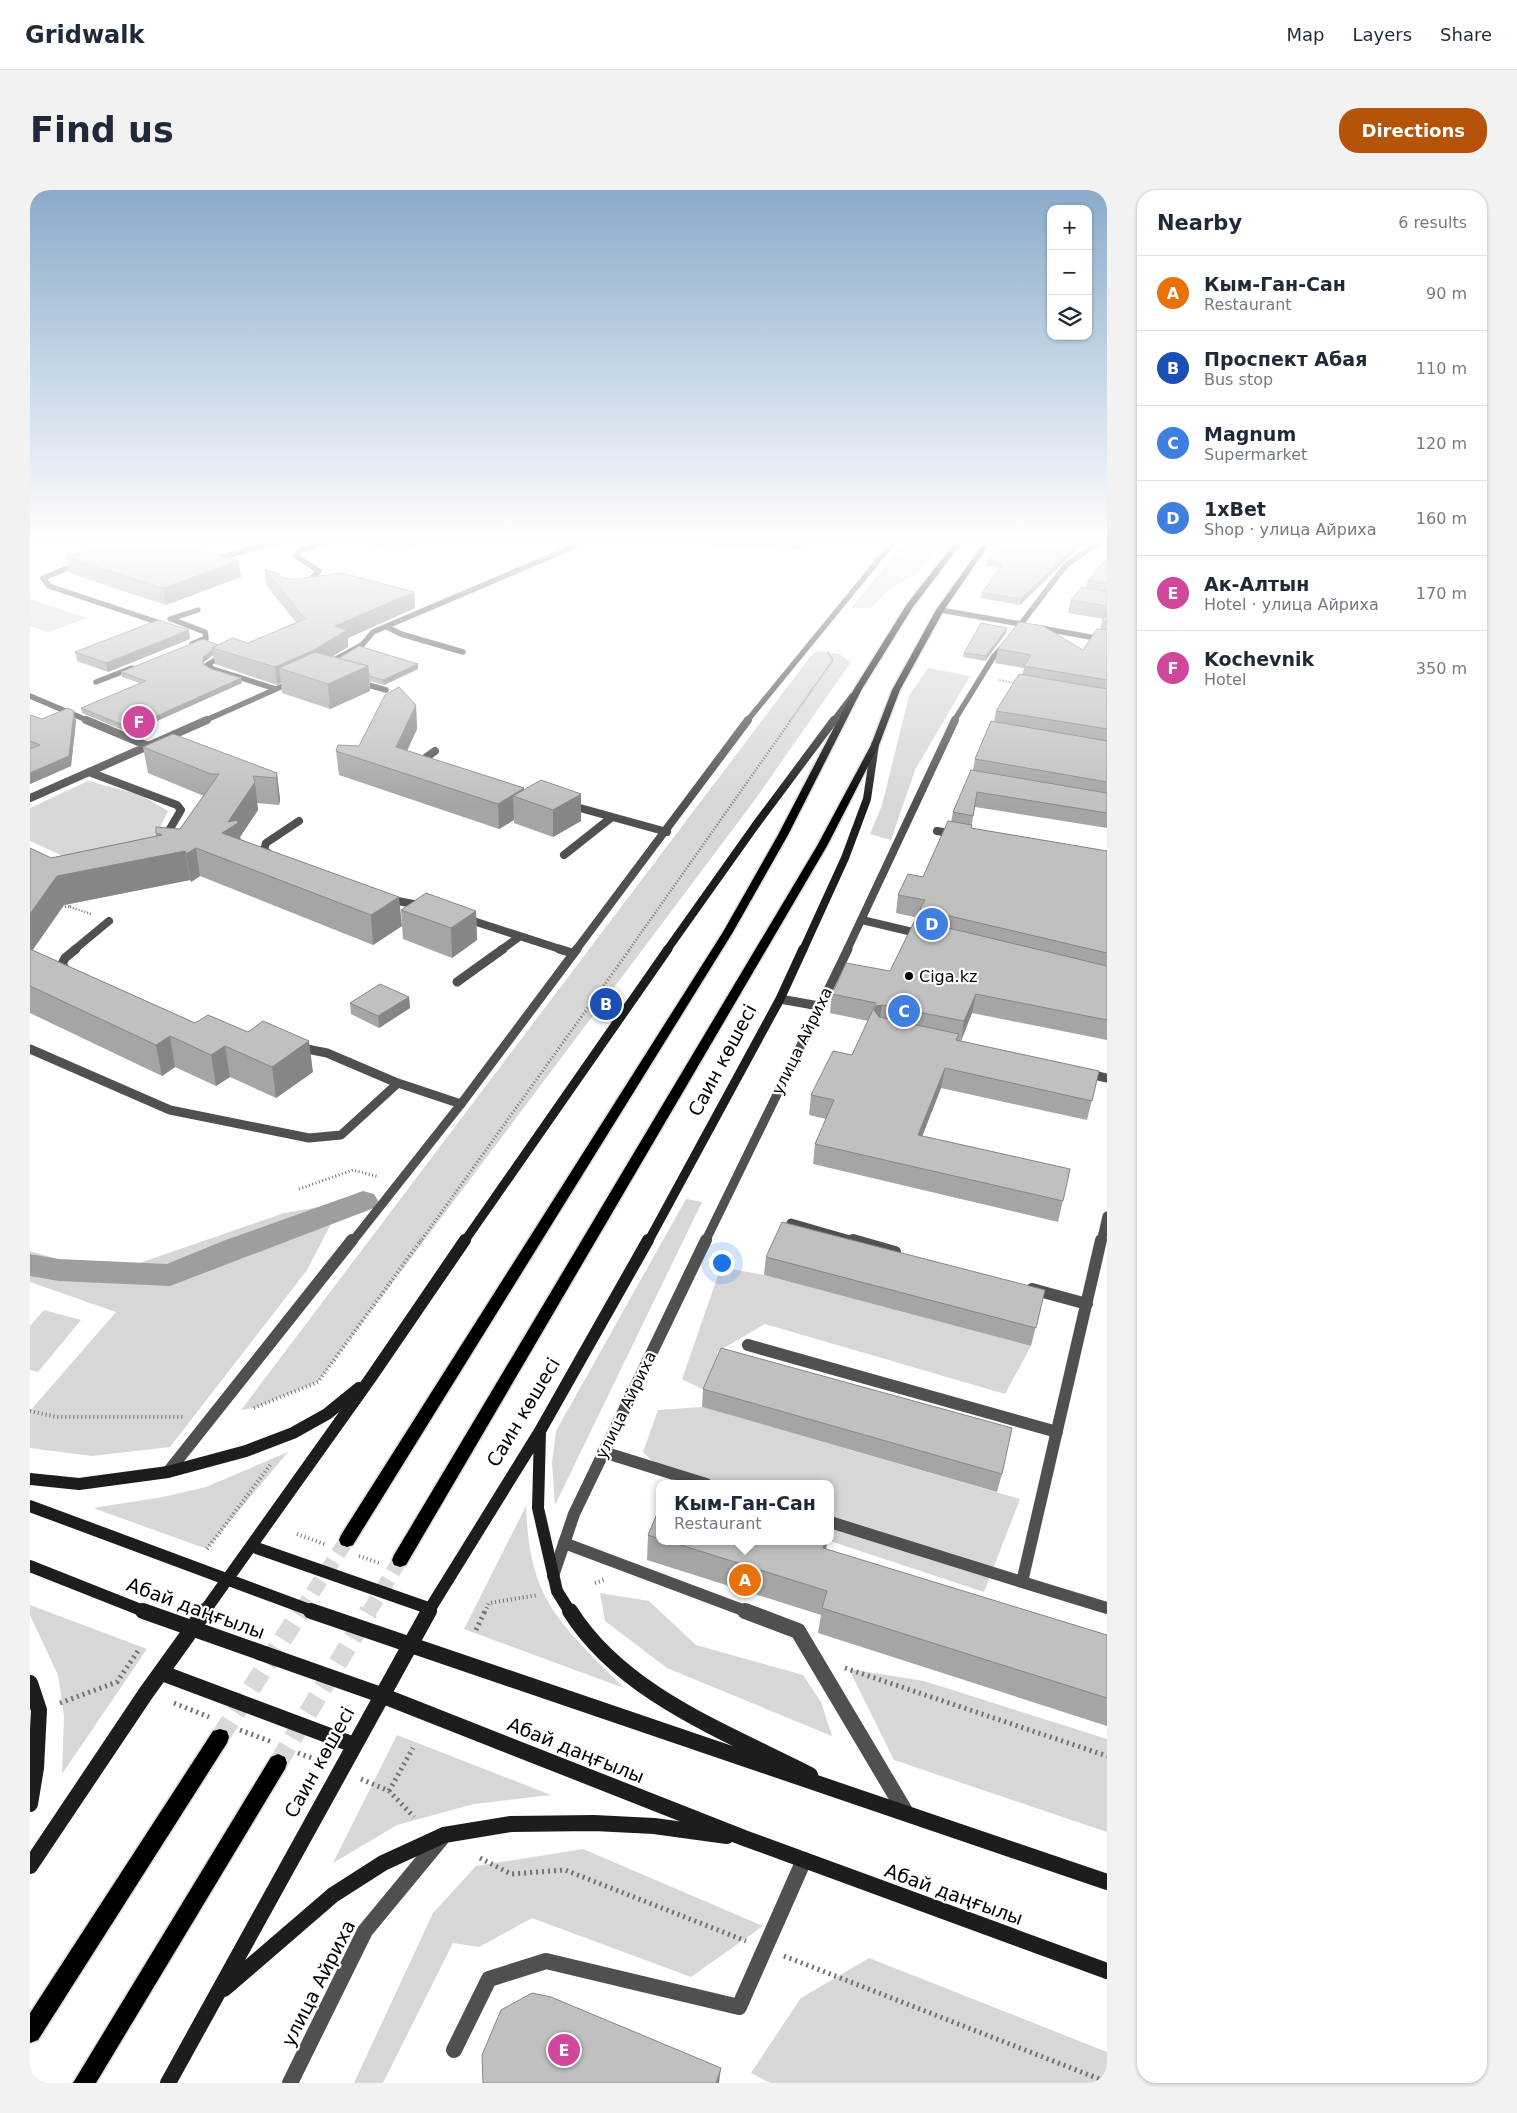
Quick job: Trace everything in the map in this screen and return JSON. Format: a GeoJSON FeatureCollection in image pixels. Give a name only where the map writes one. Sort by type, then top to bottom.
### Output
{"type":"FeatureCollection","features":[{"type":"Feature","properties":{"kind":"main road"},"geometry":{"type":"LineString","coordinates":[[30,1866],[162,1673],[370,1379],[750,833],[858,689],[896,628]]}},
{"type":"Feature","properties":{"kind":"main road","name":"Саин көшесі"},"geometry":{"type":"LineString","coordinates":[[400,1560],[822,846],[875,745],[896,690],[930,628]]}},
{"type":"Feature","properties":{"kind":"main road"},"geometry":{"type":"LineString","coordinates":[[347,1540],[728,932],[783,835],[858,689]]}},
{"type":"Feature","properties":{"kind":"main road","name":"Саин көшесі"},"geometry":{"type":"LineString","coordinates":[[168,2083],[382,1695],[431,1609],[540,1431],[695,1158],[780,999],[845,858],[864,807],[875,745]]}},
{"type":"Feature","properties":{"kind":"main road"},"geometry":{"type":"LineString","coordinates":[[30,1479],[79,1484],[168,1472],[246,1451],[293,1432],[327,1414],[370,1379]]}},
{"type":"Feature","properties":{"kind":"main road"},"geometry":{"type":"LineString","coordinates":[[540,1431],[538,1508],[556,1591],[579,1626],[621,1670],[685,1712],[844,1793]]}},
{"type":"Feature","properties":{"kind":"main road"},"geometry":{"type":"LineString","coordinates":[[30,1506],[410,1646],[905,1812],[1107,1882]]}},
{"type":"Feature","properties":{"kind":"main road"},"geometry":{"type":"LineString","coordinates":[[251,1546],[431,1609]]}},
{"type":"Feature","properties":{"kind":"main road","name":"Абай даңғылы"},"geometry":{"type":"LineString","coordinates":[[30,1566],[193,1629],[382,1695],[744,1838],[1107,1970]]}},
{"type":"Feature","properties":{"kind":"main road"},"geometry":{"type":"LineString","coordinates":[[162,1673],[354,1745]]}},
{"type":"Feature","properties":{"kind":"main road"},"geometry":{"type":"LineString","coordinates":[[30,1683],[39,1710],[36,1768],[30,1804]]}},
{"type":"Feature","properties":{"kind":"main road"},"geometry":{"type":"LineString","coordinates":[[30,2032],[220,1737]]}},
{"type":"Feature","properties":{"kind":"main road","name":"Саин көшесі"},"geometry":{"type":"LineString","coordinates":[[84,2083],[278,1764]]}},
{"type":"Feature","properties":{"kind":"main road"},"geometry":{"type":"LineString","coordinates":[[219,1992],[332,1895],[383,1863],[444,1835],[511,1824],[594,1823],[654,1826],[744,1838]]}},
{"type":"Feature","properties":{"kind":"street"},"geometry":{"type":"LineString","coordinates":[[188,646],[206,638],[206,632],[196,628]]}},
{"type":"Feature","properties":{"kind":"street"},"geometry":{"type":"LineString","coordinates":[[324,666],[362,645],[373,632],[383,628]]}},
{"type":"Feature","properties":{"kind":"street"},"geometry":{"type":"LineString","coordinates":[[390,628],[401,634],[463,652]]}},
{"type":"Feature","properties":{"kind":"street"},"geometry":{"type":"LineString","coordinates":[[168,1472],[461,1104],[572,953],[667,832],[770,690],[821,628]]}},
{"type":"Feature","properties":{"kind":"street","name":"улица Айриха"},"geometry":{"type":"LineString","coordinates":[[553,1576],[574,1514],[603,1452],[862,920],[955,719],[994,656],[1017,628]]}},
{"type":"Feature","properties":{"kind":"street"},"geometry":{"type":"LineString","coordinates":[[1044,628],[1107,640]]}},
{"type":"Feature","properties":{"kind":"street"},"geometry":{"type":"LineString","coordinates":[[234,650],[207,665],[213,669],[276,689]]}},
{"type":"Feature","properties":{"kind":"street"},"geometry":{"type":"LineString","coordinates":[[96,682],[142,664]]}},
{"type":"Feature","properties":{"kind":"street"},"geometry":{"type":"LineString","coordinates":[[30,798],[300,678]]}},
{"type":"Feature","properties":{"kind":"street"},"geometry":{"type":"LineString","coordinates":[[351,680],[386,690]]}},
{"type":"Feature","properties":{"kind":"street"},"geometry":{"type":"LineString","coordinates":[[30,696],[148,746]]}},
{"type":"Feature","properties":{"kind":"street"},"geometry":{"type":"LineString","coordinates":[[435,751],[424,759],[429,766],[439,768]]}},
{"type":"Feature","properties":{"kind":"street"},"geometry":{"type":"LineString","coordinates":[[89,772],[177,805],[181,810],[179,817],[164,841]]}},
{"type":"Feature","properties":{"kind":"street"},"geometry":{"type":"LineString","coordinates":[[564,804],[667,832]]}},
{"type":"Feature","properties":{"kind":"street"},"geometry":{"type":"LineString","coordinates":[[564,855],[612,818]]}},
{"type":"Feature","properties":{"kind":"street"},"geometry":{"type":"LineString","coordinates":[[280,859],[264,850],[266,843],[299,821]]}},
{"type":"Feature","properties":{"kind":"street"},"geometry":{"type":"LineString","coordinates":[[937,831],[965,836]]}},
{"type":"Feature","properties":{"kind":"street"},"geometry":{"type":"LineString","coordinates":[[374,894],[392,901],[435,908]]}},
{"type":"Feature","properties":{"kind":"street"},"geometry":{"type":"LineString","coordinates":[[453,914],[572,953]]}},
{"type":"Feature","properties":{"kind":"street"},"geometry":{"type":"LineString","coordinates":[[862,920],[931,936]]}},
{"type":"Feature","properties":{"kind":"street"},"geometry":{"type":"LineString","coordinates":[[78,978],[64,969],[62,964],[65,958],[109,921]]}},
{"type":"Feature","properties":{"kind":"street"},"geometry":{"type":"LineString","coordinates":[[457,982],[519,937]]}},
{"type":"Feature","properties":{"kind":"street"},"geometry":{"type":"LineString","coordinates":[[780,999],[819,1006]]}},
{"type":"Feature","properties":{"kind":"street"},"geometry":{"type":"LineString","coordinates":[[285,1046],[312,1048],[398,1083],[461,1104]]}},
{"type":"Feature","properties":{"kind":"street"},"geometry":{"type":"LineString","coordinates":[[30,1049],[170,1110],[309,1138],[341,1135],[398,1083]]}},
{"type":"Feature","properties":{"kind":"street"},"geometry":{"type":"LineString","coordinates":[[1078,1072],[1107,1078]]}},
{"type":"Feature","properties":{"kind":"street"},"geometry":{"type":"LineString","coordinates":[[1022,1582],[1107,1216]]}},
{"type":"Feature","properties":{"kind":"street"},"geometry":{"type":"LineString","coordinates":[[792,1223],[906,1254]]}},
{"type":"Feature","properties":{"kind":"street"},"geometry":{"type":"LineString","coordinates":[[1020,1286],[1087,1304]]}},
{"type":"Feature","properties":{"kind":"street"},"geometry":{"type":"LineString","coordinates":[[748,1345],[1057,1432]]}},
{"type":"Feature","properties":{"kind":"street"},"geometry":{"type":"LineString","coordinates":[[603,1452],[693,1480]]}},
{"type":"Feature","properties":{"kind":"street"},"geometry":{"type":"LineString","coordinates":[[834,1523],[1107,1608]]}},
{"type":"Feature","properties":{"kind":"street"},"geometry":{"type":"LineString","coordinates":[[564,1542],[798,1631],[905,1812]]}},
{"type":"Feature","properties":{"kind":"street","name":"улица Айриха"},"geometry":{"type":"LineString","coordinates":[[290,2083],[365,1931],[444,1835]]}},
{"type":"Feature","properties":{"kind":"street"},"geometry":{"type":"LineString","coordinates":[[454,2050],[489,1979],[546,1961],[740,2007],[804,1860]]}},
{"type":"Feature","properties":{"kind":"path"},"geometry":{"type":"LineString","coordinates":[[254,1408],[318,1382],[579,1022],[833,660],[827,651]]}},
{"type":"Feature","properties":{"kind":"path"},"geometry":{"type":"LineString","coordinates":[[54,906],[70,907],[67,899]]}},
{"type":"Feature","properties":{"kind":"path"},"geometry":{"type":"LineString","coordinates":[[299,1189],[353,1170],[399,1182]]}},
{"type":"Feature","properties":{"kind":"path"},"geometry":{"type":"LineString","coordinates":[[30,1411],[57,1417],[184,1417]]}},
{"type":"Feature","properties":{"kind":"path"},"geometry":{"type":"LineString","coordinates":[[208,1549],[274,1461]]}},
{"type":"Feature","properties":{"kind":"path"},"geometry":{"type":"LineString","coordinates":[[476,1630],[490,1603],[540,1594]]}},
{"type":"Feature","properties":{"kind":"path"},"geometry":{"type":"LineString","coordinates":[[57,1704],[116,1682],[140,1648]]}},
{"type":"Feature","properties":{"kind":"path"},"geometry":{"type":"LineString","coordinates":[[815,1658],[1107,1756]]}},
{"type":"Feature","properties":{"kind":"path"},"geometry":{"type":"LineString","coordinates":[[389,1792],[413,1748]]}},
{"type":"Feature","properties":{"kind":"path"},"geometry":{"type":"LineString","coordinates":[[480,1858],[511,1874],[565,1870],[1107,2082]]}},
{"type":"Feature","properties":{"kind":"shaded area"},"geometry":{"type":"Polygon","coordinates":[[[37,628],[58,628],[48,632],[37,628]]]}},
{"type":"Feature","properties":{"kind":"shaded area"},"geometry":{"type":"Polygon","coordinates":[[[819,651],[839,654],[851,662],[754,801],[318,1382],[254,1408],[241,1410],[813,653],[819,651]]]}},
{"type":"Feature","properties":{"kind":"shaded area"},"geometry":{"type":"Polygon","coordinates":[[[928,668],[970,676],[915,770],[891,840],[870,834],[882,805],[909,696],[928,668]]]}},
{"type":"Feature","properties":{"kind":"shaded area"},"geometry":{"type":"Polygon","coordinates":[[[88,781],[141,795],[168,811],[149,850],[74,861],[30,841],[30,808],[88,781]]]}},
{"type":"Feature","properties":{"kind":"shaded area"},"geometry":{"type":"Polygon","coordinates":[[[686,1199],[702,1202],[555,1505],[552,1463],[556,1431],[686,1199]]]}},
{"type":"Feature","properties":{"kind":"shaded area"},"geometry":{"type":"Polygon","coordinates":[[[342,1203],[307,1270],[170,1447],[92,1456],[30,1448],[30,1411],[116,1312],[30,1282],[30,1251],[108,1274],[284,1213],[342,1203]]]}},
{"type":"Feature","properties":{"kind":"shaded area"},"geometry":{"type":"Polygon","coordinates":[[[721,1267],[764,1275],[1031,1346],[1005,1394],[765,1324],[717,1352],[719,1366],[708,1392],[682,1379],[721,1267]]]}},
{"type":"Feature","properties":{"kind":"shaded area"},"geometry":{"type":"Polygon","coordinates":[[[44,1310],[81,1320],[38,1372],[30,1370],[30,1326],[44,1310]]]}},
{"type":"Feature","properties":{"kind":"shaded area"},"geometry":{"type":"Polygon","coordinates":[[[702,1407],[1020,1499],[984,1592],[834,1542],[834,1480],[672,1480],[643,1452],[658,1410],[702,1407]]]}},
{"type":"Feature","properties":{"kind":"shaded area"},"geometry":{"type":"Polygon","coordinates":[[[288,1452],[207,1549],[93,1508],[163,1497],[206,1487],[288,1452]]]}},
{"type":"Feature","properties":{"kind":"shaded area"},"geometry":{"type":"Polygon","coordinates":[[[526,1506],[532,1559],[543,1593],[574,1637],[624,1688],[464,1629],[526,1506]]]}},
{"type":"Feature","properties":{"kind":"shaded area"},"geometry":{"type":"Polygon","coordinates":[[[600,1593],[649,1601],[696,1645],[803,1675],[821,1702],[832,1736],[667,1668],[605,1621],[600,1593]]]}},
{"type":"Feature","properties":{"kind":"shaded area"},"geometry":{"type":"Polygon","coordinates":[[[30,1605],[147,1649],[62,1774],[64,1716],[58,1675],[30,1615],[30,1605]]]}},
{"type":"Feature","properties":{"kind":"shaded area"},"geometry":{"type":"Polygon","coordinates":[[[849,1669],[924,1681],[1107,1739],[1107,1832],[894,1760],[849,1669]]]}},
{"type":"Feature","properties":{"kind":"shaded area"},"geometry":{"type":"Polygon","coordinates":[[[397,1735],[551,1795],[474,1804],[397,1825],[333,1863],[397,1735]]]}},
{"type":"Feature","properties":{"kind":"shaded area"},"geometry":{"type":"Polygon","coordinates":[[[583,1849],[763,1926],[691,1977],[532,1918],[479,1947],[453,1943],[383,2083],[354,2083],[433,1913],[476,1866],[583,1849]]]}},
{"type":"Feature","properties":{"kind":"shaded area"},"geometry":{"type":"Polygon","coordinates":[[[869,1958],[1107,2052],[1107,2083],[770,2083],[751,2073],[801,1998],[869,1958]]]}},
{"type":"Feature","properties":{"kind":"building"},"geometry":{"type":"Polygon","coordinates":[[[136,628],[189,630],[106,663],[75,652],[136,628]]]}},
{"type":"Feature","properties":{"kind":"building"},"geometry":{"type":"Polygon","coordinates":[[[283,628],[342,628],[347,630],[314,650],[275,667],[212,648],[232,638],[248,643],[283,628]]]}},
{"type":"Feature","properties":{"kind":"building"},"geometry":{"type":"Polygon","coordinates":[[[978,628],[1007,628],[986,656],[964,653],[978,628]]]}},
{"type":"Feature","properties":{"kind":"building"},"geometry":{"type":"Polygon","coordinates":[[[1014,628],[1047,628],[1083,650],[1097,629],[1107,630],[1107,680],[1024,666],[1031,655],[998,649],[1014,628]]]}},
{"type":"Feature","properties":{"kind":"building"},"geometry":{"type":"Polygon","coordinates":[[[203,639],[218,645],[203,657],[203,664],[211,669],[241,678],[130,728],[81,708],[146,681],[121,672],[203,639]]]}},
{"type":"Feature","properties":{"kind":"building"},"geometry":{"type":"Polygon","coordinates":[[[359,646],[418,664],[383,680],[369,676],[368,666],[339,658],[359,646]]]}},
{"type":"Feature","properties":{"kind":"building"},"geometry":{"type":"Polygon","coordinates":[[[315,652],[368,666],[328,684],[279,668],[315,652]]]}},
{"type":"Feature","properties":{"kind":"building"},"geometry":{"type":"Polygon","coordinates":[[[1019,674],[1107,689],[1107,729],[996,711],[1019,674]]]}},
{"type":"Feature","properties":{"kind":"building"},"geometry":{"type":"Polygon","coordinates":[[[399,687],[416,705],[396,747],[524,788],[498,804],[336,751],[338,745],[359,746],[385,695],[399,687]]]}},
{"type":"Feature","properties":{"kind":"building"},"geometry":{"type":"Polygon","coordinates":[[[68,708],[74,711],[69,756],[30,773],[30,749],[40,745],[30,741],[30,715],[42,719],[68,708]]]}},
{"type":"Feature","properties":{"kind":"building"},"geometry":{"type":"Polygon","coordinates":[[[991,721],[1107,741],[1107,782],[975,759],[991,721]]]}},
{"type":"Feature","properties":{"kind":"building"},"geometry":{"type":"Polygon","coordinates":[[[173,734],[277,773],[276,778],[253,776],[255,782],[228,822],[237,820],[238,823],[222,833],[399,897],[371,915],[196,848],[186,854],[185,851],[57,876],[30,914],[30,848],[51,858],[162,835],[156,833],[156,827],[180,829],[219,774],[211,774],[143,747],[173,734]]]}},
{"type":"Feature","properties":{"kind":"building"},"geometry":{"type":"Polygon","coordinates":[[[971,770],[1107,793],[1107,813],[977,792],[973,816],[953,812],[971,770]]]}},
{"type":"Feature","properties":{"kind":"building"},"geometry":{"type":"Polygon","coordinates":[[[541,780],[581,794],[553,810],[513,796],[541,780]]]}},
{"type":"Feature","properties":{"kind":"building"},"geometry":{"type":"Polygon","coordinates":[[[948,821],[972,825],[971,828],[1107,851],[1107,953],[920,909],[925,900],[898,895],[908,874],[923,877],[948,821]]]}},
{"type":"Feature","properties":{"kind":"building"},"geometry":{"type":"Polygon","coordinates":[[[426,893],[476,911],[451,928],[401,910],[426,893]]]}},
{"type":"Feature","properties":{"kind":"building"},"geometry":{"type":"Polygon","coordinates":[[[915,920],[1107,966],[1107,1020],[976,994],[964,1021],[882,1005],[876,1006],[874,1010],[879,1017],[959,1034],[956,1040],[1099,1071],[1092,1101],[945,1068],[918,1135],[1070,1169],[1063,1201],[815,1144],[834,1100],[811,1095],[833,1051],[852,1055],[876,1003],[832,994],[846,963],[890,971],[915,920]]]}},
{"type":"Feature","properties":{"kind":"building"},"geometry":{"type":"Polygon","coordinates":[[[30,949],[195,1023],[208,1015],[248,1032],[263,1021],[309,1041],[272,1067],[225,1046],[211,1055],[170,1036],[156,1045],[30,986],[30,949]]]}},
{"type":"Feature","properties":{"kind":"building"},"geometry":{"type":"Polygon","coordinates":[[[380,984],[409,997],[378,1016],[350,1003],[380,984]]]}},
{"type":"Feature","properties":{"kind":"building"},"geometry":{"type":"Polygon","coordinates":[[[782,1222],[1045,1290],[1036,1328],[766,1257],[782,1222]]]}},
{"type":"Feature","properties":{"kind":"building"},"geometry":{"type":"Polygon","coordinates":[[[721,1348],[1012,1428],[1002,1474],[703,1389],[721,1348]]]}},
{"type":"Feature","properties":{"kind":"building"},"geometry":{"type":"Polygon","coordinates":[[[656,1516],[656,1538],[648,1535],[656,1516]]]}},
{"type":"Feature","properties":{"kind":"building"},"geometry":{"type":"Polygon","coordinates":[[[681,1545],[824,1545],[823,1548],[1107,1635],[1107,1698],[822,1608],[827,1591],[681,1545]]]}},
{"type":"Feature","properties":{"kind":"building"},"geometry":{"type":"Polygon","coordinates":[[[532,1993],[551,1997],[721,2068],[716,2083],[483,2083],[482,2055],[501,2010],[532,1993]]]}},
{"type":"Feature","properties":{"kind":"waterway"},"geometry":{"type":"LineString","coordinates":[[30,1265],[59,1270],[170,1275],[234,1248],[363,1201]]}},
{"type":"Feature","properties":{"kind":"tunnel"},"geometry":{"type":"LineString","coordinates":[[300,1612],[347,1540]]}},
{"type":"Feature","properties":{"kind":"tunnel"},"geometry":{"type":"LineString","coordinates":[[369,1612],[400,1560]]}},
{"type":"Feature","properties":{"kind":"tunnel"},"geometry":{"type":"LineString","coordinates":[[220,1737],[301,1611]]}},
{"type":"Feature","properties":{"kind":"tunnel"},"geometry":{"type":"LineString","coordinates":[[278,1763],[369,1611]]}},
{"type":"Feature","properties":{"kind":"place","name":"Kochevnik"},"geometry":{"type":"Point","coordinates":[139,722]}},
{"type":"Feature","properties":{"kind":"place","name":"1xBet"},"geometry":{"type":"Point","coordinates":[932,924]}},
{"type":"Feature","properties":{"kind":"place","name":"Ciga.kz"},"geometry":{"type":"Point","coordinates":[909,976]}},
{"type":"Feature","properties":{"kind":"place","name":"Проспект Абая"},"geometry":{"type":"Point","coordinates":[606,1004]}},
{"type":"Feature","properties":{"kind":"place","name":"Magnum"},"geometry":{"type":"Point","coordinates":[904,1011]}},
{"type":"Feature","properties":{"kind":"place","name":"Кым-Ган-Сан"},"geometry":{"type":"Point","coordinates":[745,1580]}},
{"type":"Feature","properties":{"kind":"place","name":"Ак-Алтын"},"geometry":{"type":"Point","coordinates":[564,2050]}}]}
